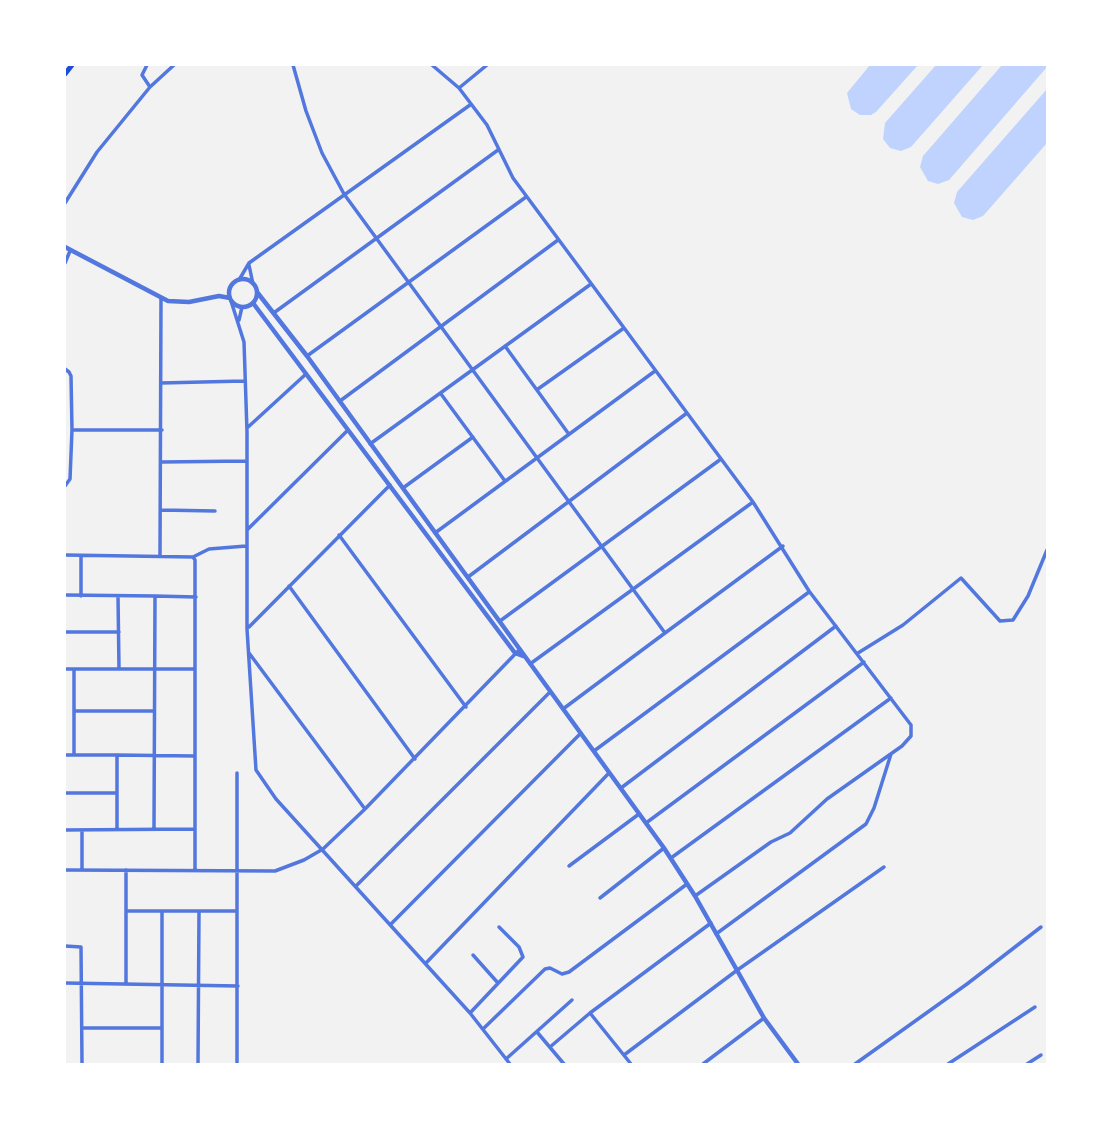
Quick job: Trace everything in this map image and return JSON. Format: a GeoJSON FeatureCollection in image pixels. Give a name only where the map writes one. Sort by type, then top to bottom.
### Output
{"type":"FeatureCollection","features":[{"type":"Feature","properties":{"kind":"main road"},"geometry":{"type":"LineString","coordinates":[[65,74],[72,65]]}},
{"type":"Feature","properties":{"kind":"street"},"geometry":{"type":"LineString","coordinates":[[147,65],[142,75],[150,87]]}},
{"type":"Feature","properties":{"kind":"street"},"geometry":{"type":"LineString","coordinates":[[65,203],[97,152],[150,87],[174,65]]}},
{"type":"Feature","properties":{"kind":"street"},"geometry":{"type":"LineString","coordinates":[[293,65],[322,153],[344,194],[665,633]]}},
{"type":"Feature","properties":{"kind":"street"},"geometry":{"type":"LineString","coordinates":[[432,65],[459,88],[487,125],[507,169],[526,197],[753,502],[809,591],[909,720],[912,730],[908,741],[827,799],[796,828],[771,842],[695,896]]}},
{"type":"Feature","properties":{"kind":"street"},"geometry":{"type":"LineString","coordinates":[[459,88],[487,65]]}},
{"type":"Feature","properties":{"kind":"street"},"geometry":{"type":"LineString","coordinates":[[205,300],[231,287],[239,280],[249,263],[470,104]]}},
{"type":"Feature","properties":{"kind":"street"},"geometry":{"type":"LineString","coordinates":[[275,312],[498,150]]}},
{"type":"Feature","properties":{"kind":"street"},"geometry":{"type":"LineString","coordinates":[[307,356],[526,197]]}},
{"type":"Feature","properties":{"kind":"street"},"geometry":{"type":"LineString","coordinates":[[339,402],[558,240]]}},
{"type":"Feature","properties":{"kind":"street"},"geometry":{"type":"LineString","coordinates":[[65,263],[67,249],[161,299],[176,302],[219,296],[231,299],[242,307]]}},
{"type":"Feature","properties":{"kind":"street"},"geometry":{"type":"LineString","coordinates":[[249,263],[257,292],[275,312],[500,621],[518,651]]}},
{"type":"Feature","properties":{"kind":"street"},"geometry":{"type":"LineString","coordinates":[[239,280],[253,284]]}},
{"type":"Feature","properties":{"kind":"street"},"geometry":{"type":"LineString","coordinates":[[370,444],[592,284]]}},
{"type":"Feature","properties":{"kind":"street"},"geometry":{"type":"LineString","coordinates":[[231,287],[231,299],[244,342],[247,428],[247,629],[256,770],[276,799],[426,963],[510,1064]]}},
{"type":"Feature","properties":{"kind":"street"},"geometry":{"type":"LineString","coordinates":[[253,303],[257,292]]}},
{"type":"Feature","properties":{"kind":"street"},"geometry":{"type":"LineString","coordinates":[[160,556],[161,299]]}},
{"type":"Feature","properties":{"kind":"street"},"geometry":{"type":"LineString","coordinates":[[242,307],[253,303]]}},
{"type":"Feature","properties":{"kind":"street"},"geometry":{"type":"LineString","coordinates":[[253,303],[610,772],[671,858],[764,1018],[798,1064]]}},
{"type":"Feature","properties":{"kind":"street"},"geometry":{"type":"LineString","coordinates":[[238,322],[242,307]]}},
{"type":"Feature","properties":{"kind":"street"},"geometry":{"type":"LineString","coordinates":[[538,389],[624,328]]}},
{"type":"Feature","properties":{"kind":"street"},"geometry":{"type":"LineString","coordinates":[[505,346],[568,433]]}},
{"type":"Feature","properties":{"kind":"street"},"geometry":{"type":"LineString","coordinates":[[65,369],[71,376],[72,430],[70,479],[65,486]]}},
{"type":"Feature","properties":{"kind":"street"},"geometry":{"type":"LineString","coordinates":[[435,533],[655,371]]}},
{"type":"Feature","properties":{"kind":"street"},"geometry":{"type":"LineString","coordinates":[[247,428],[306,374]]}},
{"type":"Feature","properties":{"kind":"street"},"geometry":{"type":"LineString","coordinates":[[162,383],[244,382]]}},
{"type":"Feature","properties":{"kind":"street"},"geometry":{"type":"LineString","coordinates":[[441,394],[505,481]]}},
{"type":"Feature","properties":{"kind":"street"},"geometry":{"type":"LineString","coordinates":[[468,577],[687,413]]}},
{"type":"Feature","properties":{"kind":"street"},"geometry":{"type":"LineString","coordinates":[[72,430],[162,430]]}},
{"type":"Feature","properties":{"kind":"street"},"geometry":{"type":"LineString","coordinates":[[247,530],[348,430]]}},
{"type":"Feature","properties":{"kind":"street"},"geometry":{"type":"LineString","coordinates":[[402,488],[473,437]]}},
{"type":"Feature","properties":{"kind":"street"},"geometry":{"type":"LineString","coordinates":[[500,621],[722,459]]}},
{"type":"Feature","properties":{"kind":"street"},"geometry":{"type":"LineString","coordinates":[[162,462],[247,461]]}},
{"type":"Feature","properties":{"kind":"street"},"geometry":{"type":"LineString","coordinates":[[247,629],[390,485]]}},
{"type":"Feature","properties":{"kind":"street"},"geometry":{"type":"LineString","coordinates":[[530,664],[753,502]]}},
{"type":"Feature","properties":{"kind":"street"},"geometry":{"type":"LineString","coordinates":[[161,510],[215,511]]}},
{"type":"Feature","properties":{"kind":"street"},"geometry":{"type":"LineString","coordinates":[[339,535],[466,707]]}},
{"type":"Feature","properties":{"kind":"street"},"geometry":{"type":"LineString","coordinates":[[65,555],[193,557],[209,549],[246,546]]}},
{"type":"Feature","properties":{"kind":"street"},"geometry":{"type":"LineString","coordinates":[[563,709],[783,547]]}},
{"type":"Feature","properties":{"kind":"street"},"geometry":{"type":"LineString","coordinates":[[858,653],[903,625],[961,578],[1000,621],[1013,620],[1028,596],[1047,550]]}},
{"type":"Feature","properties":{"kind":"street"},"geometry":{"type":"LineString","coordinates":[[81,555],[81,596]]}},
{"type":"Feature","properties":{"kind":"street"},"geometry":{"type":"LineString","coordinates":[[193,557],[196,597],[195,870]]}},
{"type":"Feature","properties":{"kind":"street"},"geometry":{"type":"LineString","coordinates":[[289,586],[415,759]]}},
{"type":"Feature","properties":{"kind":"street"},"geometry":{"type":"LineString","coordinates":[[594,751],[809,591]]}},
{"type":"Feature","properties":{"kind":"street"},"geometry":{"type":"LineString","coordinates":[[65,596],[196,597]]}},
{"type":"Feature","properties":{"kind":"street"},"geometry":{"type":"LineString","coordinates":[[118,596],[119,669]]}},
{"type":"Feature","properties":{"kind":"street"},"geometry":{"type":"LineString","coordinates":[[154,829],[155,596]]}},
{"type":"Feature","properties":{"kind":"street"},"geometry":{"type":"LineString","coordinates":[[621,788],[836,626]]}},
{"type":"Feature","properties":{"kind":"street"},"geometry":{"type":"LineString","coordinates":[[65,632],[119,632]]}},
{"type":"Feature","properties":{"kind":"street"},"geometry":{"type":"LineString","coordinates":[[65,870],[275,871],[288,867],[323,849],[415,759],[518,651]]}},
{"type":"Feature","properties":{"kind":"street"},"geometry":{"type":"LineString","coordinates":[[249,652],[365,808]]}},
{"type":"Feature","properties":{"kind":"street"},"geometry":{"type":"LineString","coordinates":[[646,823],[864,662]]}},
{"type":"Feature","properties":{"kind":"street"},"geometry":{"type":"LineString","coordinates":[[65,669],[194,669]]}},
{"type":"Feature","properties":{"kind":"street"},"geometry":{"type":"LineString","coordinates":[[74,669],[74,755]]}},
{"type":"Feature","properties":{"kind":"street"},"geometry":{"type":"LineString","coordinates":[[356,886],[551,692]]}},
{"type":"Feature","properties":{"kind":"street"},"geometry":{"type":"LineString","coordinates":[[671,858],[891,698]]}},
{"type":"Feature","properties":{"kind":"street"},"geometry":{"type":"LineString","coordinates":[[74,712],[154,712]]}},
{"type":"Feature","properties":{"kind":"street"},"geometry":{"type":"LineString","coordinates":[[390,925],[581,733]]}},
{"type":"Feature","properties":{"kind":"street"},"geometry":{"type":"LineString","coordinates":[[716,934],[866,824],[874,808],[891,753]]}},
{"type":"Feature","properties":{"kind":"street"},"geometry":{"type":"LineString","coordinates":[[65,755],[194,755]]}},
{"type":"Feature","properties":{"kind":"street"},"geometry":{"type":"LineString","coordinates":[[117,755],[117,830]]}},
{"type":"Feature","properties":{"kind":"street"},"geometry":{"type":"LineString","coordinates":[[426,963],[610,772]]}},
{"type":"Feature","properties":{"kind":"street"},"geometry":{"type":"LineString","coordinates":[[237,773],[237,1064]]}},
{"type":"Feature","properties":{"kind":"street"},"geometry":{"type":"LineString","coordinates":[[65,793],[117,793]]}},
{"type":"Feature","properties":{"kind":"street"},"geometry":{"type":"LineString","coordinates":[[569,866],[639,814]]}},
{"type":"Feature","properties":{"kind":"street"},"geometry":{"type":"LineString","coordinates":[[65,830],[195,829]]}},
{"type":"Feature","properties":{"kind":"street"},"geometry":{"type":"LineString","coordinates":[[82,830],[82,870]]}},
{"type":"Feature","properties":{"kind":"street"},"geometry":{"type":"LineString","coordinates":[[600,898],[664,848]]}},
{"type":"Feature","properties":{"kind":"street"},"geometry":{"type":"LineString","coordinates":[[624,1055],[736,971],[884,867]]}},
{"type":"Feature","properties":{"kind":"street"},"geometry":{"type":"LineString","coordinates":[[126,870],[126,984]]}},
{"type":"Feature","properties":{"kind":"street"},"geometry":{"type":"LineString","coordinates":[[483,1029],[545,969],[550,968],[562,974],[569,972],[687,884]]}},
{"type":"Feature","properties":{"kind":"street"},"geometry":{"type":"LineString","coordinates":[[126,911],[236,911]]}},
{"type":"Feature","properties":{"kind":"street"},"geometry":{"type":"LineString","coordinates":[[162,911],[162,1064]]}},
{"type":"Feature","properties":{"kind":"street"},"geometry":{"type":"LineString","coordinates":[[198,1064],[199,911]]}},
{"type":"Feature","properties":{"kind":"street"},"geometry":{"type":"LineString","coordinates":[[550,1047],[590,1013],[711,923]]}},
{"type":"Feature","properties":{"kind":"street"},"geometry":{"type":"LineString","coordinates":[[470,1013],[523,956],[519,947],[499,927]]}},
{"type":"Feature","properties":{"kind":"street"},"geometry":{"type":"LineString","coordinates":[[855,1064],[1041,928]]}},
{"type":"Feature","properties":{"kind":"street"},"geometry":{"type":"LineString","coordinates":[[65,946],[81,947],[82,1064]]}},
{"type":"Feature","properties":{"kind":"street"},"geometry":{"type":"LineString","coordinates":[[473,955],[498,983]]}},
{"type":"Feature","properties":{"kind":"street"},"geometry":{"type":"LineString","coordinates":[[65,984],[238,986]]}},
{"type":"Feature","properties":{"kind":"street"},"geometry":{"type":"LineString","coordinates":[[506,1059],[572,1000]]}},
{"type":"Feature","properties":{"kind":"street"},"geometry":{"type":"LineString","coordinates":[[948,1064],[1035,1007]]}},
{"type":"Feature","properties":{"kind":"street"},"geometry":{"type":"LineString","coordinates":[[590,1013],[631,1064]]}},
{"type":"Feature","properties":{"kind":"street"},"geometry":{"type":"LineString","coordinates":[[703,1064],[764,1018]]}},
{"type":"Feature","properties":{"kind":"street"},"geometry":{"type":"LineString","coordinates":[[82,1028],[162,1028]]}},
{"type":"Feature","properties":{"kind":"street"},"geometry":{"type":"LineString","coordinates":[[537,1032],[561,1063]]}},
{"type":"Feature","properties":{"kind":"street"},"geometry":{"type":"LineString","coordinates":[[1027,1064],[1041,1055]]}},
{"type":"Feature","properties":{"kind":"water"},"geometry":{"type":"Polygon","coordinates":[[[870,65],[918,65],[876,112],[860,115],[851,109],[847,93],[870,65]]]}},
{"type":"Feature","properties":{"kind":"water"},"geometry":{"type":"Polygon","coordinates":[[[936,65],[983,65],[911,147],[901,151],[890,148],[883,139],[885,123],[936,65]]]}},
{"type":"Feature","properties":{"kind":"water"},"geometry":{"type":"Polygon","coordinates":[[[1002,65],[1047,67],[949,180],[938,184],[928,181],[920,167],[923,156],[1002,65]]]}},
{"type":"Feature","properties":{"kind":"water"},"geometry":{"type":"Polygon","coordinates":[[[1047,89],[1047,143],[983,216],[973,220],[962,217],[954,203],[957,192],[1047,89]]]}}]}
